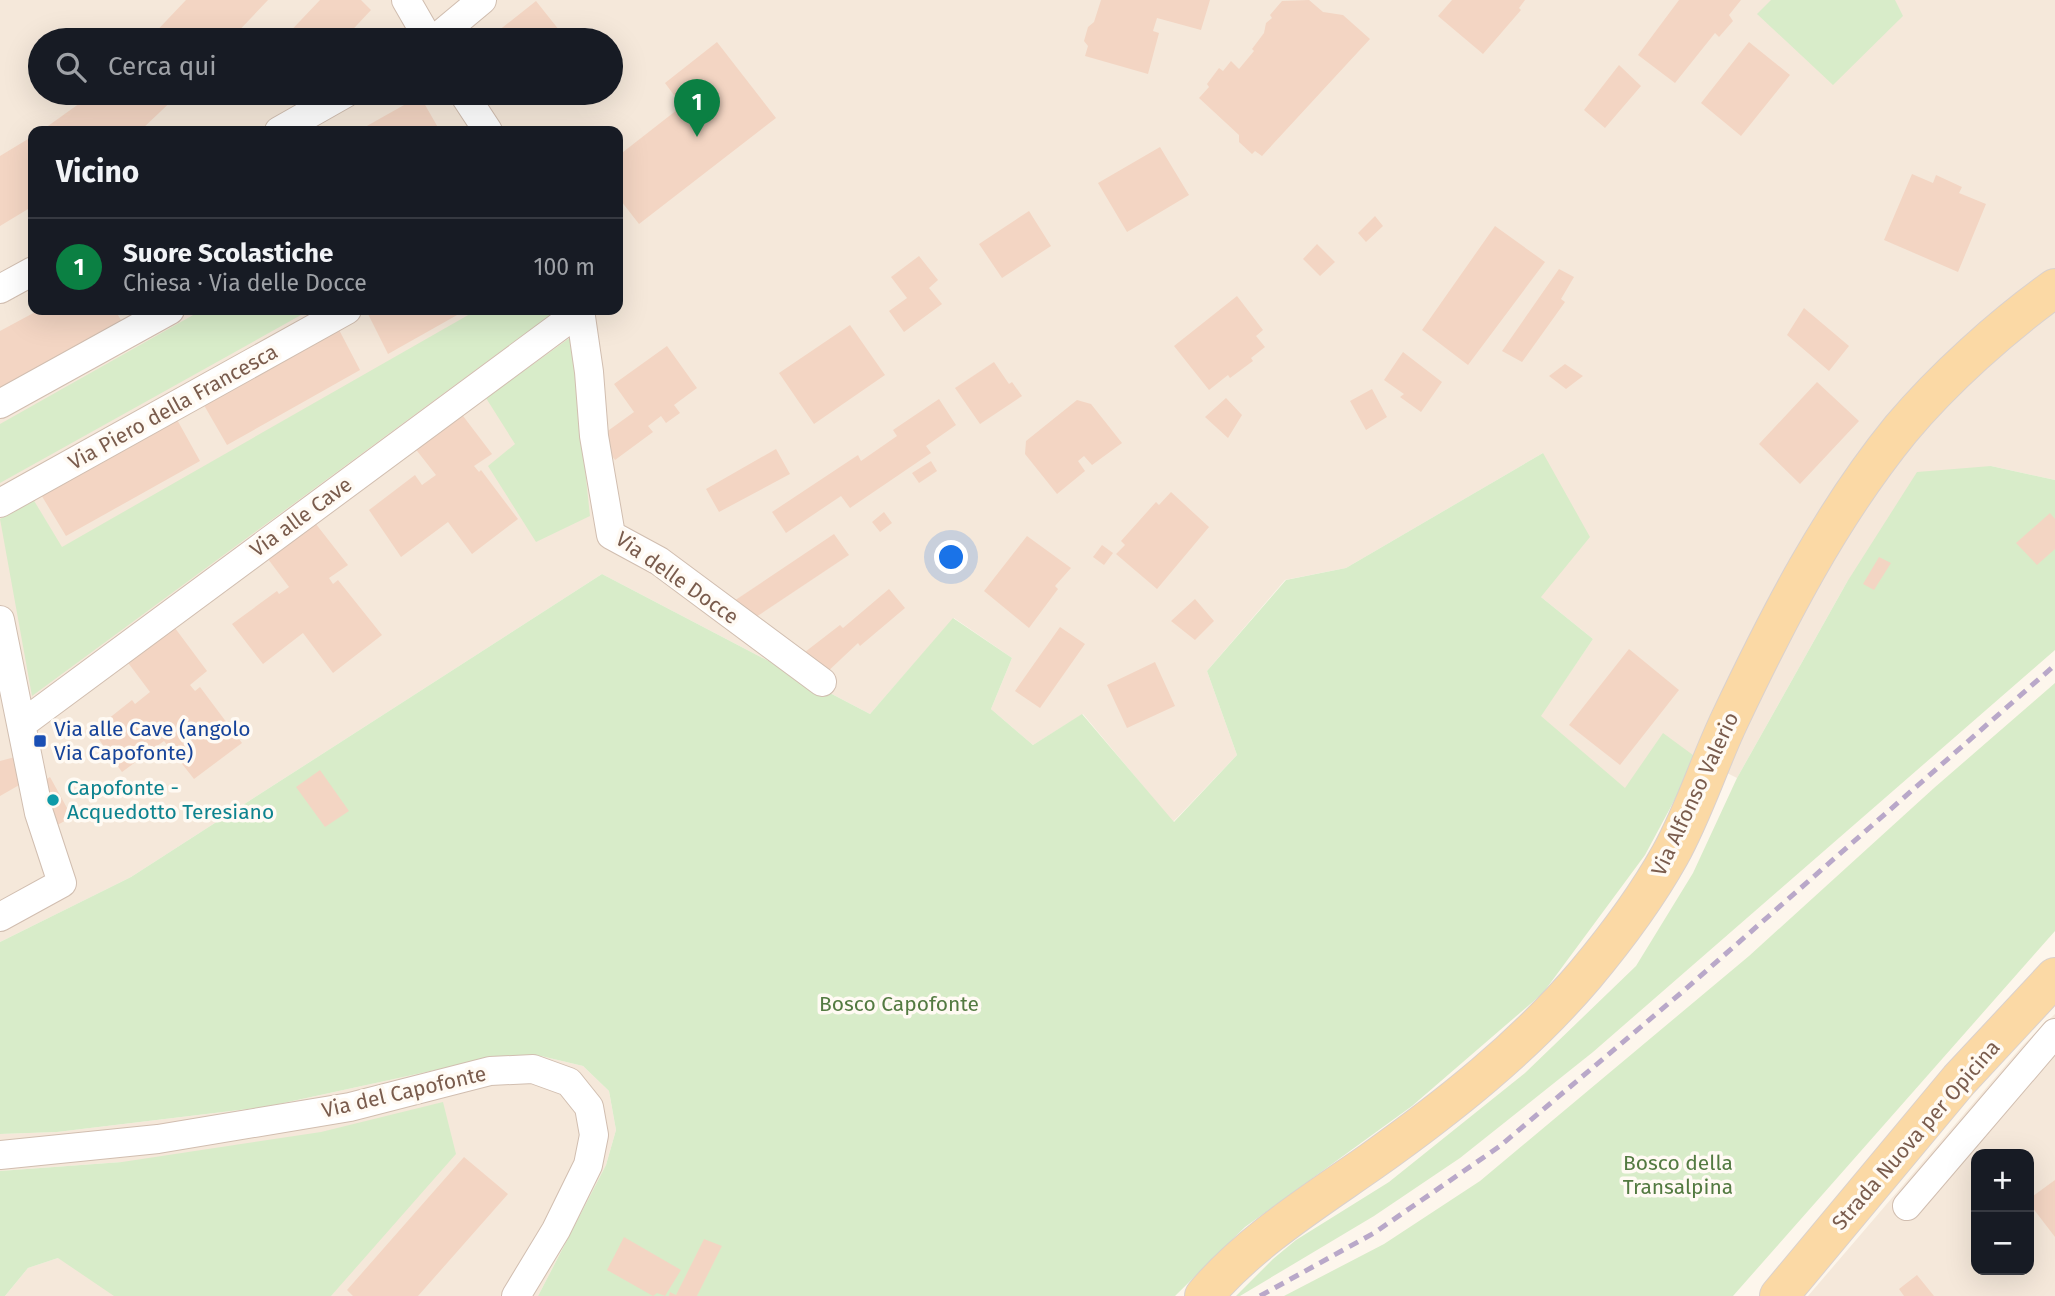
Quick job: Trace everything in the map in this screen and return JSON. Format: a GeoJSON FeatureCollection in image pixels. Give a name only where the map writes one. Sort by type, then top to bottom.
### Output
{"type":"FeatureCollection","features":[{"type":"Feature","properties":{"kind":"main road","name":"Via Alfonso Valerio"},"geometry":{"type":"LineString","coordinates":[[1204,1296],[1291,1217],[1430,1118],[1486,1073],[1540,1024],[1584,976],[1632,916],[1672,853],[1728,722],[1782,614],[1819,548],[1861,483],[1902,428],[1964,364],[2026,309],[2055,288]]}},
{"type":"Feature","properties":{"kind":"main road","name":"Strada Nuova per Opicina"},"geometry":{"type":"LineString","coordinates":[[1779,1296],[1959,1080],[2055,977]]}},
{"type":"Feature","properties":{"kind":"street"},"geometry":{"type":"LineString","coordinates":[[406,0],[424,28]]}},
{"type":"Feature","properties":{"kind":"street"},"geometry":{"type":"LineString","coordinates":[[447,28],[482,0]]}},
{"type":"Feature","properties":{"kind":"street"},"geometry":{"type":"LineString","coordinates":[[288,126],[325,105]]}},
{"type":"Feature","properties":{"kind":"street"},"geometry":{"type":"LineString","coordinates":[[471,105],[485,126]]}},
{"type":"Feature","properties":{"kind":"street"},"geometry":{"type":"LineString","coordinates":[[0,289],[28,274]]}},
{"type":"Feature","properties":{"kind":"street"},"geometry":{"type":"LineString","coordinates":[[0,404],[161,315]]}},
{"type":"Feature","properties":{"kind":"street","name":"Via Piero della Francesca"},"geometry":{"type":"LineString","coordinates":[[0,503],[338,315]]}},
{"type":"Feature","properties":{"kind":"street","name":"Via alle Cave"},"geometry":{"type":"LineString","coordinates":[[14,714],[574,315]]}},
{"type":"Feature","properties":{"kind":"street","name":"Via delle Docce"},"geometry":{"type":"LineString","coordinates":[[581,315],[594,436],[611,535],[659,561],[822,682]]}},
{"type":"Feature","properties":{"kind":"street"},"geometry":{"type":"LineString","coordinates":[[0,620],[14,714],[39,813],[62,883],[0,916]]}},
{"type":"Feature","properties":{"kind":"street"},"geometry":{"type":"LineString","coordinates":[[1907,1206],[2055,1033]]}},
{"type":"Feature","properties":{"kind":"street","name":"Via del Capofonte"},"geometry":{"type":"LineString","coordinates":[[0,1155],[158,1139],[350,1107],[490,1071],[533,1069],[569,1082],[589,1107],[594,1135],[588,1165],[556,1230],[516,1296]]}},
{"type":"Feature","properties":{"kind":"shaded area"},"geometry":{"type":"Polygon","coordinates":[[[0,0],[2055,0],[2055,480],[1991,466],[1847,582],[1737,778],[1697,758],[1625,789],[1540,716],[1593,639],[1541,597],[1543,453],[1346,568],[1285,580],[1207,671],[1237,755],[1173,822],[1083,714],[1033,745],[991,709],[1012,658],[954,618],[870,714],[602,574],[131,877],[0,942],[0,0]]]}},
{"type":"Feature","properties":{"kind":"shaded area"},"geometry":{"type":"Polygon","coordinates":[[[2055,1014],[2055,1296],[1808,1296],[2023,1045],[2055,1014]]]}},
{"type":"Feature","properties":{"kind":"shaded area"},"geometry":{"type":"Polygon","coordinates":[[[500,1056],[541,1056],[583,1066],[609,1091],[616,1130],[606,1165],[538,1296],[5,1296],[28,1268],[58,1258],[122,1162],[0,1171],[0,1134],[57,1132],[265,1107],[500,1056]]]}},
{"type":"Feature","properties":{"kind":"green space"},"geometry":{"type":"Polygon","coordinates":[[[1771,0],[1895,0],[1903,16],[1833,85],[1757,14],[1771,0]]]}},
{"type":"Feature","properties":{"kind":"green space"},"geometry":{"type":"Polygon","coordinates":[[[193,315],[301,315],[0,483],[0,424],[193,315]]]}},
{"type":"Feature","properties":{"kind":"green space"},"geometry":{"type":"Polygon","coordinates":[[[468,315],[550,315],[32,696],[0,519],[33,499],[62,547],[468,315]]]}},
{"type":"Feature","properties":{"kind":"green space"},"geometry":{"type":"Polygon","coordinates":[[[571,337],[590,516],[536,542],[488,466],[515,444],[486,398],[571,337]]]}},
{"type":"Feature","properties":{"kind":"green space","name":"Bosco Capofonte"},"geometry":{"type":"Polygon","coordinates":[[[1543,453],[1590,537],[1541,597],[1593,639],[1541,716],[1625,788],[1663,733],[1697,758],[1645,855],[1543,993],[1412,1106],[1245,1227],[1175,1296],[538,1296],[606,1165],[616,1130],[609,1091],[583,1066],[541,1056],[500,1056],[265,1107],[57,1132],[0,1134],[0,942],[131,877],[602,574],[870,714],[953,618],[1012,658],[991,709],[1033,745],[1082,714],[1174,822],[1237,755],[1207,671],[1286,580],[1346,568],[1543,453]]]}},
{"type":"Feature","properties":{"kind":"green space"},"geometry":{"type":"Polygon","coordinates":[[[1991,466],[2055,480],[2055,650],[1593,1052],[1460,1158],[1374,1216],[1236,1296],[1296,1240],[1389,1182],[1525,1073],[1636,966],[1693,873],[1737,778],[1847,582],[1917,472],[1991,466]]]}},
{"type":"Feature","properties":{"kind":"green space","name":"Bosco della Transalpina"},"geometry":{"type":"Polygon","coordinates":[[[2055,683],[2055,931],[1733,1296],[1284,1296],[1384,1244],[1480,1181],[1749,956],[1934,788],[2055,683]]]}},
{"type":"Feature","properties":{"kind":"green space"},"geometry":{"type":"Polygon","coordinates":[[[443,1102],[456,1154],[331,1296],[114,1296],[58,1258],[28,1268],[5,1296],[0,1296],[0,1171],[122,1162],[321,1132],[443,1102]]]}},
{"type":"Feature","properties":{"kind":"building"},"geometry":{"type":"Polygon","coordinates":[[[186,0],[268,0],[241,28],[159,28],[186,0]]]}},
{"type":"Feature","properties":{"kind":"building"},"geometry":{"type":"Polygon","coordinates":[[[320,0],[361,0],[371,10],[354,28],[293,28],[320,0]]]}},
{"type":"Feature","properties":{"kind":"building"},"geometry":{"type":"Polygon","coordinates":[[[1101,0],[1210,0],[1201,30],[1157,18],[1153,31],[1159,33],[1148,74],[1085,56],[1088,46],[1084,41],[1088,27],[1094,22],[1101,0]]]}},
{"type":"Feature","properties":{"kind":"building"},"geometry":{"type":"Polygon","coordinates":[[[1309,0],[1323,12],[1343,15],[1370,39],[1262,156],[1255,151],[1252,154],[1239,142],[1239,135],[1199,98],[1209,87],[1207,84],[1219,68],[1223,71],[1231,61],[1239,69],[1254,51],[1252,49],[1264,33],[1266,23],[1272,18],[1270,15],[1282,1],[1309,0]]]}},
{"type":"Feature","properties":{"kind":"building"},"geometry":{"type":"Polygon","coordinates":[[[1452,0],[1525,0],[1519,8],[1521,10],[1483,54],[1438,16],[1452,0]]]}},
{"type":"Feature","properties":{"kind":"building"},"geometry":{"type":"Polygon","coordinates":[[[1679,0],[1741,0],[1729,15],[1733,21],[1719,37],[1715,33],[1675,83],[1638,55],[1679,0]]]}},
{"type":"Feature","properties":{"kind":"building"},"geometry":{"type":"Polygon","coordinates":[[[536,1],[557,28],[502,28],[536,1]]]}},
{"type":"Feature","properties":{"kind":"building"},"geometry":{"type":"Polygon","coordinates":[[[717,42],[776,118],[639,224],[623,203],[623,152],[682,106],[665,83],[717,42]]]}},
{"type":"Feature","properties":{"kind":"building"},"geometry":{"type":"Polygon","coordinates":[[[1749,42],[1790,75],[1741,136],[1701,103],[1749,42]]]}},
{"type":"Feature","properties":{"kind":"building"},"geometry":{"type":"Polygon","coordinates":[[[1619,65],[1641,86],[1605,128],[1584,110],[1619,65]]]}},
{"type":"Feature","properties":{"kind":"building"},"geometry":{"type":"Polygon","coordinates":[[[77,105],[167,105],[145,126],[48,126],[77,105]]]}},
{"type":"Feature","properties":{"kind":"building"},"geometry":{"type":"Polygon","coordinates":[[[404,105],[425,105],[437,126],[367,126],[404,105]]]}},
{"type":"Feature","properties":{"kind":"building"},"geometry":{"type":"Polygon","coordinates":[[[28,139],[28,209],[0,226],[0,156],[28,139]]]}},
{"type":"Feature","properties":{"kind":"building"},"geometry":{"type":"Polygon","coordinates":[[[1160,147],[1189,195],[1127,232],[1098,183],[1160,147]]]}},
{"type":"Feature","properties":{"kind":"building"},"geometry":{"type":"Polygon","coordinates":[[[1912,174],[1933,183],[1936,175],[1962,187],[1959,193],[1986,204],[1958,272],[1884,240],[1912,174]]]}},
{"type":"Feature","properties":{"kind":"building"},"geometry":{"type":"Polygon","coordinates":[[[1029,211],[1051,246],[1002,278],[979,244],[1029,211]]]}},
{"type":"Feature","properties":{"kind":"building"},"geometry":{"type":"Polygon","coordinates":[[[1375,216],[1383,226],[1366,242],[1358,233],[1375,216]]]}},
{"type":"Feature","properties":{"kind":"building"},"geometry":{"type":"Polygon","coordinates":[[[1495,226],[1545,262],[1468,365],[1422,330],[1495,226]]]}},
{"type":"Feature","properties":{"kind":"building"},"geometry":{"type":"Polygon","coordinates":[[[1317,244],[1335,262],[1320,276],[1303,259],[1317,244]]]}},
{"type":"Feature","properties":{"kind":"building"},"geometry":{"type":"Polygon","coordinates":[[[919,256],[938,280],[929,288],[942,304],[904,332],[889,311],[907,298],[891,277],[919,256]]]}},
{"type":"Feature","properties":{"kind":"building"},"geometry":{"type":"Polygon","coordinates":[[[1559,269],[1574,277],[1561,299],[1565,302],[1522,362],[1502,351],[1559,269]]]}},
{"type":"Feature","properties":{"kind":"building"},"geometry":{"type":"Polygon","coordinates":[[[1237,296],[1263,330],[1256,336],[1265,347],[1251,358],[1253,361],[1209,390],[1174,346],[1237,296]]]}},
{"type":"Feature","properties":{"kind":"building"},"geometry":{"type":"Polygon","coordinates":[[[1804,308],[1849,346],[1829,371],[1787,335],[1804,308]]]}},
{"type":"Feature","properties":{"kind":"building"},"geometry":{"type":"Polygon","coordinates":[[[30,315],[118,315],[122,322],[0,390],[0,331],[30,315]]]}},
{"type":"Feature","properties":{"kind":"building"},"geometry":{"type":"Polygon","coordinates":[[[368,315],[457,315],[388,354],[368,315]]]}},
{"type":"Feature","properties":{"kind":"building"},"geometry":{"type":"Polygon","coordinates":[[[850,325],[885,375],[814,424],[779,373],[850,325]]]}},
{"type":"Feature","properties":{"kind":"building"},"geometry":{"type":"Polygon","coordinates":[[[337,326],[360,370],[227,445],[201,400],[337,326]]]}},
{"type":"Feature","properties":{"kind":"building"},"geometry":{"type":"Polygon","coordinates":[[[667,346],[697,388],[674,405],[680,413],[666,423],[661,416],[648,426],[653,432],[615,460],[598,438],[634,412],[614,384],[667,346]]]}},
{"type":"Feature","properties":{"kind":"building"},"geometry":{"type":"Polygon","coordinates":[[[1403,352],[1442,382],[1421,412],[1400,397],[1404,394],[1384,380],[1403,352]]]}},
{"type":"Feature","properties":{"kind":"building"},"geometry":{"type":"Polygon","coordinates":[[[994,362],[1009,384],[1012,382],[1022,396],[980,424],[955,388],[994,362]]]}},
{"type":"Feature","properties":{"kind":"building"},"geometry":{"type":"Polygon","coordinates":[[[1565,364],[1583,376],[1566,389],[1549,376],[1565,364]]]}},
{"type":"Feature","properties":{"kind":"building"},"geometry":{"type":"Polygon","coordinates":[[[1817,382],[1859,421],[1800,484],[1759,444],[1817,382]]]}},
{"type":"Feature","properties":{"kind":"building"},"geometry":{"type":"Polygon","coordinates":[[[1372,389],[1387,417],[1366,430],[1350,401],[1372,389]]]}},
{"type":"Feature","properties":{"kind":"building"},"geometry":{"type":"Polygon","coordinates":[[[1226,398],[1242,415],[1228,438],[1205,417],[1226,398]]]}},
{"type":"Feature","properties":{"kind":"building"},"geometry":{"type":"Polygon","coordinates":[[[939,399],[956,425],[926,446],[931,453],[850,508],[841,496],[786,533],[772,512],[858,455],[861,461],[897,436],[893,430],[939,399]]]}},
{"type":"Feature","properties":{"kind":"building"},"geometry":{"type":"Polygon","coordinates":[[[1077,400],[1091,404],[1122,443],[1092,465],[1084,456],[1078,461],[1085,471],[1057,494],[1025,454],[1026,441],[1077,400]]]}},
{"type":"Feature","properties":{"kind":"building"},"geometry":{"type":"Polygon","coordinates":[[[457,408],[492,454],[474,466],[479,472],[481,470],[518,519],[472,554],[448,522],[401,557],[369,510],[415,475],[422,485],[436,475],[410,442],[457,408]]]}},
{"type":"Feature","properties":{"kind":"building"},"geometry":{"type":"Polygon","coordinates":[[[175,416],[200,461],[66,536],[40,493],[175,416]]]}},
{"type":"Feature","properties":{"kind":"building"},"geometry":{"type":"Polygon","coordinates":[[[776,449],[790,474],[719,512],[706,489],[776,449]]]}},
{"type":"Feature","properties":{"kind":"building"},"geometry":{"type":"Polygon","coordinates":[[[931,461],[937,471],[919,483],[912,473],[931,461]]]}},
{"type":"Feature","properties":{"kind":"building"},"geometry":{"type":"Polygon","coordinates":[[[1171,492],[1209,527],[1157,589],[1116,554],[1125,545],[1121,541],[1156,502],[1159,505],[1171,492]]]}},
{"type":"Feature","properties":{"kind":"building"},"geometry":{"type":"Polygon","coordinates":[[[884,512],[892,523],[880,532],[872,522],[884,512]]]}},
{"type":"Feature","properties":{"kind":"building"},"geometry":{"type":"Polygon","coordinates":[[[2050,513],[2055,519],[2055,549],[2037,565],[2016,543],[2050,513]]]}},
{"type":"Feature","properties":{"kind":"building"},"geometry":{"type":"Polygon","coordinates":[[[312,519],[348,565],[329,578],[333,584],[338,580],[382,635],[333,673],[303,633],[263,664],[232,624],[277,591],[279,594],[289,587],[265,555],[312,519]]]}},
{"type":"Feature","properties":{"kind":"building"},"geometry":{"type":"Polygon","coordinates":[[[834,534],[849,555],[753,619],[731,603],[834,534]]]}},
{"type":"Feature","properties":{"kind":"building"},"geometry":{"type":"Polygon","coordinates":[[[1027,536],[1071,568],[1055,586],[1058,589],[1029,628],[984,591],[1027,536]]]}},
{"type":"Feature","properties":{"kind":"building"},"geometry":{"type":"Polygon","coordinates":[[[1102,545],[1113,553],[1104,565],[1093,557],[1102,545]]]}},
{"type":"Feature","properties":{"kind":"building"},"geometry":{"type":"Polygon","coordinates":[[[1879,557],[1891,563],[1874,590],[1863,584],[1879,557]]]}},
{"type":"Feature","properties":{"kind":"building"},"geometry":{"type":"Polygon","coordinates":[[[889,589],[905,608],[860,646],[858,643],[824,675],[805,652],[840,625],[843,628],[889,589]]]}},
{"type":"Feature","properties":{"kind":"building"},"geometry":{"type":"Polygon","coordinates":[[[1195,599],[1214,621],[1195,640],[1171,621],[1195,599]]]}},
{"type":"Feature","properties":{"kind":"building"},"geometry":{"type":"Polygon","coordinates":[[[172,624],[207,671],[190,685],[195,691],[200,687],[242,743],[194,779],[164,741],[122,772],[93,731],[132,700],[135,704],[150,692],[126,660],[172,624]]]}},
{"type":"Feature","properties":{"kind":"building"},"geometry":{"type":"Polygon","coordinates":[[[1060,627],[1085,644],[1040,708],[1015,691],[1060,627]]]}},
{"type":"Feature","properties":{"kind":"building"},"geometry":{"type":"Polygon","coordinates":[[[1629,649],[1679,690],[1620,765],[1569,725],[1629,649]]]}},
{"type":"Feature","properties":{"kind":"building"},"geometry":{"type":"Polygon","coordinates":[[[1155,662],[1175,706],[1127,728],[1107,685],[1155,662]]]}},
{"type":"Feature","properties":{"kind":"building"},"geometry":{"type":"Polygon","coordinates":[[[15,757],[21,784],[0,796],[0,761],[15,757]]]}},
{"type":"Feature","properties":{"kind":"building"},"geometry":{"type":"Polygon","coordinates":[[[320,770],[349,811],[325,827],[296,787],[320,770]]]}},
{"type":"Feature","properties":{"kind":"building","name":"Capofonte - Acquedotto Teresiano"},"geometry":{"type":"Polygon","coordinates":[[[50,777],[72,817],[50,829],[40,783],[50,777]]]}},
{"type":"Feature","properties":{"kind":"building"},"geometry":{"type":"Polygon","coordinates":[[[464,1157],[508,1194],[418,1296],[353,1296],[347,1290],[464,1157]]]}},
{"type":"Feature","properties":{"kind":"building"},"geometry":{"type":"Polygon","coordinates":[[[2055,1180],[2055,1237],[2034,1210],[2034,1195],[2055,1180]]]}},
{"type":"Feature","properties":{"kind":"building"},"geometry":{"type":"Polygon","coordinates":[[[624,1237],[681,1270],[665,1296],[657,1293],[653,1296],[607,1270],[624,1237]]]}},
{"type":"Feature","properties":{"kind":"building"},"geometry":{"type":"Polygon","coordinates":[[[704,1239],[722,1246],[697,1296],[669,1296],[670,1292],[676,1295],[704,1239]]]}},
{"type":"Feature","properties":{"kind":"building"},"geometry":{"type":"Polygon","coordinates":[[[1917,1275],[1934,1296],[1904,1296],[1899,1289],[1917,1275]]]}},
{"type":"Feature","properties":{"kind":"railway"},"geometry":{"type":"LineString","coordinates":[[1260,1296],[1374,1233],[1500,1146],[1681,993],[2055,665]]}},
{"type":"Feature","properties":{"kind":"place","name":"Suore Scolastiche"},"geometry":{"type":"Point","coordinates":[697,137]}},
{"type":"Feature","properties":{"kind":"place","name":"Via alle Cave (angolo Via Capofonte)"},"geometry":{"type":"Point","coordinates":[40,741]}},
{"type":"Feature","properties":{"kind":"place","name":"Capofonte - Acquedotto Teresiano"},"geometry":{"type":"Point","coordinates":[53,800]}}]}
